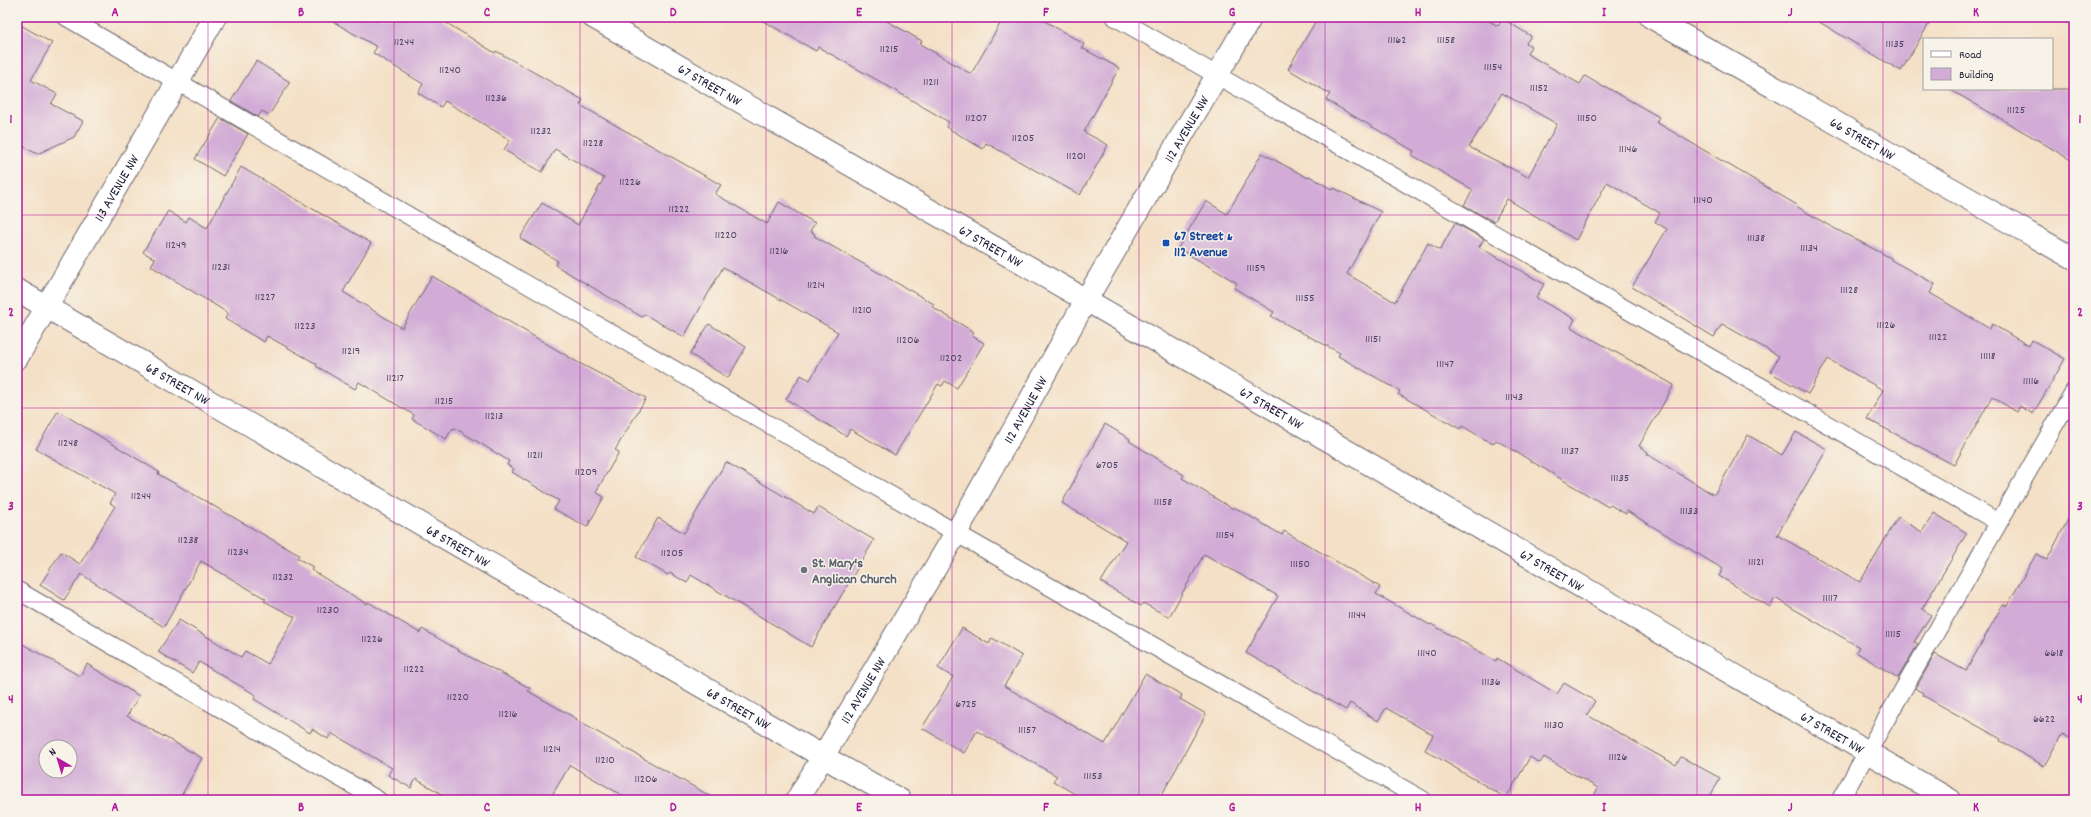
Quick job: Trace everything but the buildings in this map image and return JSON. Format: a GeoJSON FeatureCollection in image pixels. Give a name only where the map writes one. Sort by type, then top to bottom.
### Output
{"type":"FeatureCollection","features":[{"type":"Feature","properties":{"kind":"street","name":"113 AVENUE NW"},"geometry":{"type":"LineString","coordinates":[[17,358],[215,17]]}},
{"type":"Feature","properties":{"kind":"street","name":"67 STREET NW"},"geometry":{"type":"LineString","coordinates":[[593,17],[1086,300],[1950,800]]}},
{"type":"Feature","properties":{"kind":"street","name":"112 AVENUE NW"},"geometry":{"type":"LineString","coordinates":[[797,800],[956,532],[1086,300],[1251,17]]}},
{"type":"Feature","properties":{"kind":"street","name":"66 STREET NW"},"geometry":{"type":"LineString","coordinates":[[1651,17],[2074,259]]}},
{"type":"Feature","properties":{"kind":"street","name":"68 STREET NW"},"geometry":{"type":"LineString","coordinates":[[17,290],[900,800]]}},
{"type":"Feature","properties":{"kind":"lane"},"geometry":{"type":"LineString","coordinates":[[66,17],[956,532],[1423,800]]}},
{"type":"Feature","properties":{"kind":"lane"},"geometry":{"type":"LineString","coordinates":[[1115,17],[1998,522]]}},
{"type":"Feature","properties":{"kind":"lane"},"geometry":{"type":"LineString","coordinates":[[1840,800],[1869,752],[1998,522],[2074,391]]}},
{"type":"Feature","properties":{"kind":"lane"},"geometry":{"type":"LineString","coordinates":[[17,590],[378,800]]}},
{"type":"Feature","properties":{"kind":"place","name":"67 Street & 112 Avenue"},"geometry":{"type":"Point","coordinates":[1166,243]}},
{"type":"Feature","properties":{"kind":"place","name":"St. Mary's Anglican Church"},"geometry":{"type":"Point","coordinates":[804,570]}}]}
